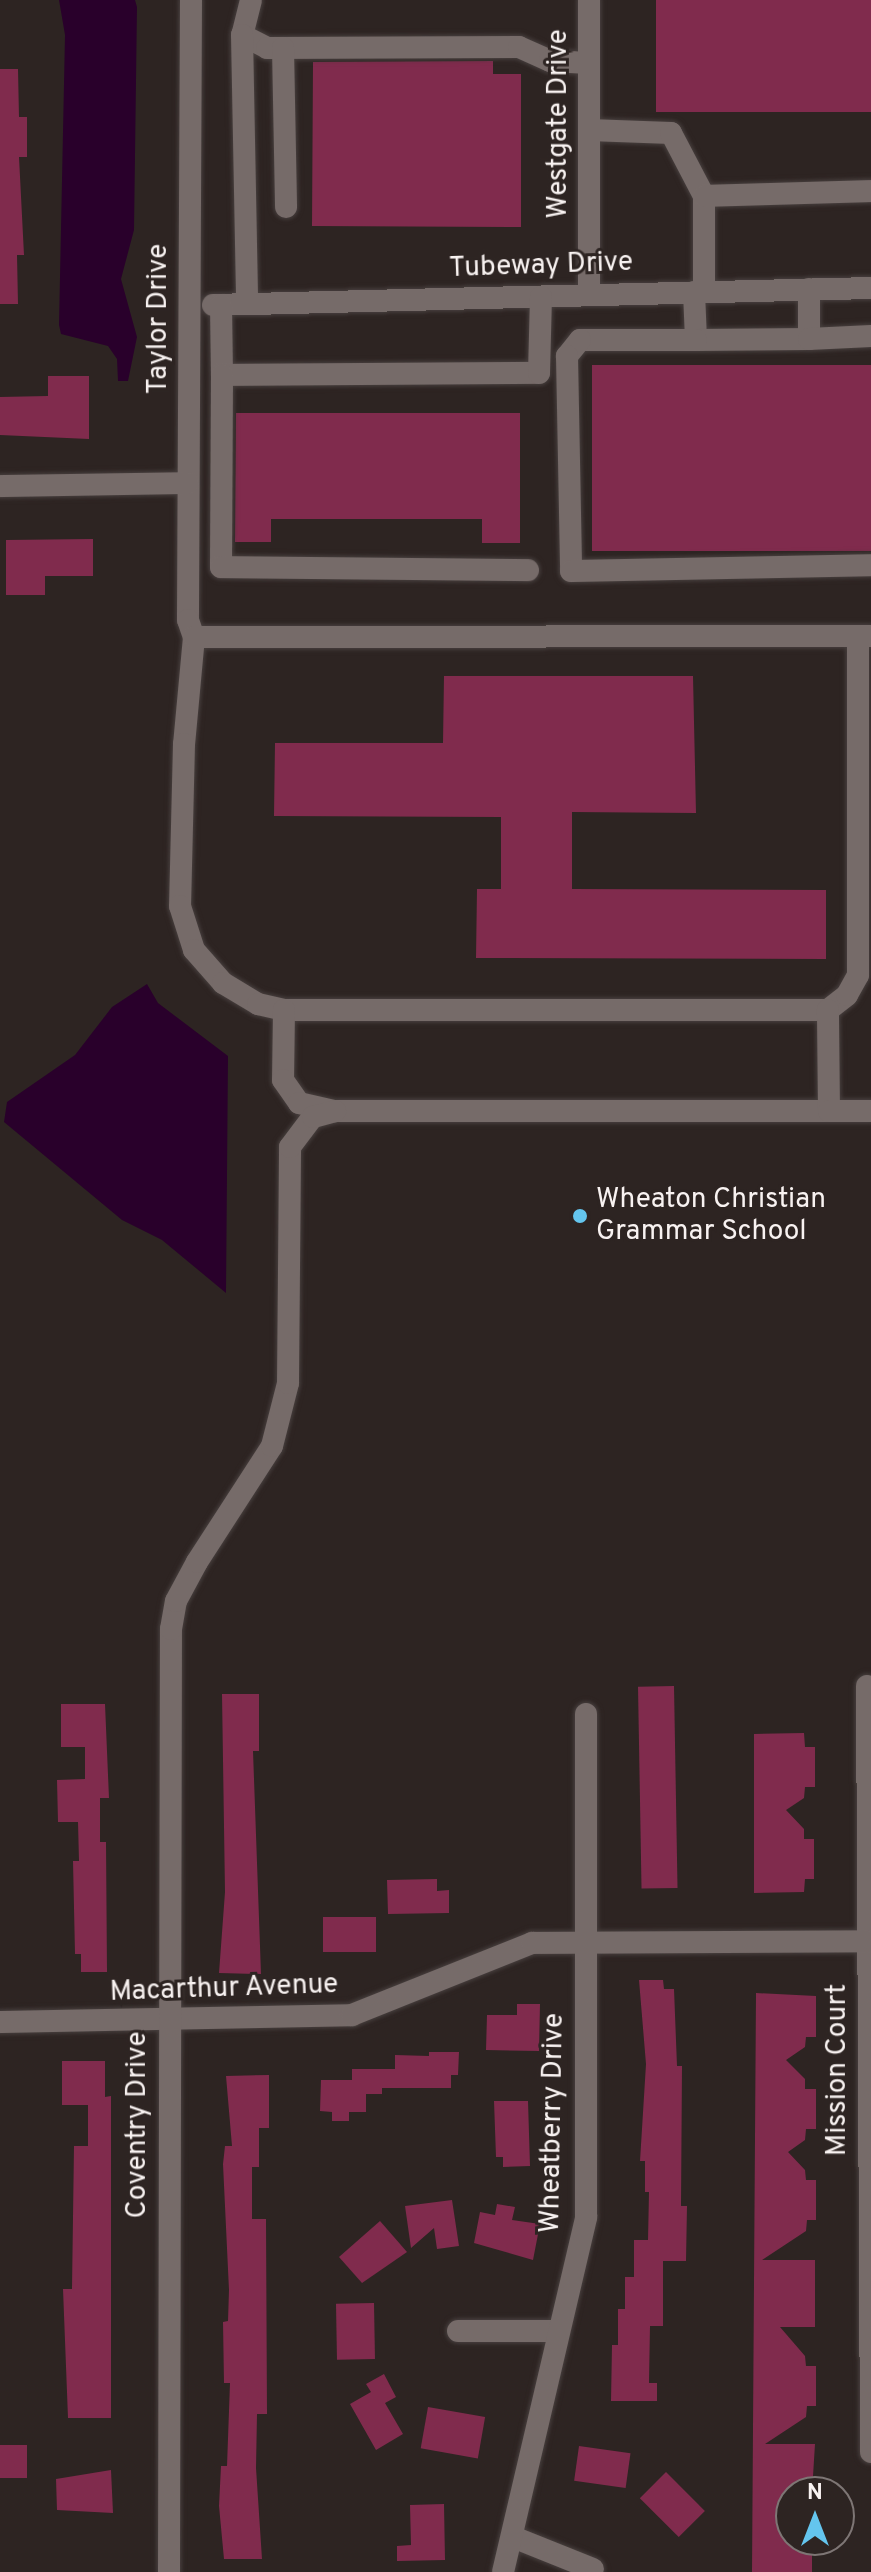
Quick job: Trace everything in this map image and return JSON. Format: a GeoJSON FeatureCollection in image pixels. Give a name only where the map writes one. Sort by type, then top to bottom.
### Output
{"type":"FeatureCollection","features":[{"type":"Feature","properties":{"kind":"street","name":"Taylor Drive"},"geometry":{"type":"LineString","coordinates":[[191,0],[188,620],[194,637]]}},
{"type":"Feature","properties":{"kind":"street"},"geometry":{"type":"LineString","coordinates":[[247,304],[242,35],[251,0]]}},
{"type":"Feature","properties":{"kind":"street","name":"Westgate Drive"},"geometry":{"type":"LineString","coordinates":[[589,0],[589,295]]}},
{"type":"Feature","properties":{"kind":"street"},"geometry":{"type":"LineString","coordinates":[[242,35],[267,48],[519,47],[550,61],[589,63]]}},
{"type":"Feature","properties":{"kind":"street"},"geometry":{"type":"LineString","coordinates":[[283,48],[286,207]]}},
{"type":"Feature","properties":{"kind":"street"},"geometry":{"type":"LineString","coordinates":[[589,130],[671,133],[704,196],[696,340]]}},
{"type":"Feature","properties":{"kind":"street"},"geometry":{"type":"LineString","coordinates":[[704,196],[871,191]]}},
{"type":"Feature","properties":{"kind":"street","name":"Tubeway Drive"},"geometry":{"type":"LineString","coordinates":[[222,375],[217,305],[871,288]]}},
{"type":"Feature","properties":{"kind":"street"},"geometry":{"type":"LineString","coordinates":[[809,289],[809,339]]}},
{"type":"Feature","properties":{"kind":"street"},"geometry":{"type":"LineString","coordinates":[[528,570],[221,567],[222,375],[539,373],[541,297]]}},
{"type":"Feature","properties":{"kind":"street"},"geometry":{"type":"LineString","coordinates":[[871,336],[580,340],[567,356],[571,571],[871,565]]}},
{"type":"Feature","properties":{"kind":"street"},"geometry":{"type":"LineString","coordinates":[[0,486],[188,483]]}},
{"type":"Feature","properties":{"kind":"street"},"geometry":{"type":"LineString","coordinates":[[864,636],[858,975],[847,995],[828,1010],[284,1010],[258,1004],[223,983],[194,950],[180,906],[184,744],[194,637],[864,636]]}},
{"type":"Feature","properties":{"kind":"street"},"geometry":{"type":"LineString","coordinates":[[284,1010],[283,1080],[299,1103],[335,1111],[871,1111]]}},
{"type":"Feature","properties":{"kind":"street"},"geometry":{"type":"LineString","coordinates":[[828,1010],[829,1111]]}},
{"type":"Feature","properties":{"kind":"street","name":"Coventry Drive"},"geometry":{"type":"LineString","coordinates":[[169,2572],[168,1677],[176,1601],[272,1446],[288,1383],[290,1147],[313,1117],[335,1111]]}},
{"type":"Feature","properties":{"kind":"street","name":"Mission Court"},"geometry":{"type":"LineString","coordinates":[[867,1686],[871,2452]]}},
{"type":"Feature","properties":{"kind":"street","name":"Wheatberry Drive"},"geometry":{"type":"LineString","coordinates":[[503,2572],[586,2217],[586,1714]]}},
{"type":"Feature","properties":{"kind":"street","name":"Macarthur Avenue"},"geometry":{"type":"LineString","coordinates":[[0,2022],[167,2022],[352,2015],[503,1951],[532,1943],[867,1941]]}},
{"type":"Feature","properties":{"kind":"street"},"geometry":{"type":"LineString","coordinates":[[458,2331],[559,2331]]}},
{"type":"Feature","properties":{"kind":"street"},"geometry":{"type":"LineString","coordinates":[[513,2537],[593,2569]]}},
{"type":"Feature","properties":{"kind":"shaded area"},"geometry":{"type":"Polygon","coordinates":[[[59,0],[135,0],[137,7],[134,230],[121,279],[137,337],[128,381],[118,381],[117,359],[108,346],[61,334],[59,325],[65,35],[59,0]]]}},
{"type":"Feature","properties":{"kind":"shaded area"},"geometry":{"type":"Polygon","coordinates":[[[147,984],[158,1003],[228,1056],[226,1293],[162,1240],[122,1220],[4,1122],[7,1102],[75,1055],[112,1007],[147,984]]]}},
{"type":"Feature","properties":{"kind":"building"},"geometry":{"type":"Polygon","coordinates":[[[656,0],[871,0],[871,112],[656,112],[656,0]]]}},
{"type":"Feature","properties":{"kind":"building"},"geometry":{"type":"Polygon","coordinates":[[[493,61],[493,74],[521,74],[521,227],[312,226],[313,62],[493,61]]]}},
{"type":"Feature","properties":{"kind":"building"},"geometry":{"type":"Polygon","coordinates":[[[0,69],[18,69],[19,117],[27,117],[27,157],[19,157],[24,255],[17,255],[18,304],[0,304],[0,69]]]}},
{"type":"Feature","properties":{"kind":"building"},"geometry":{"type":"Polygon","coordinates":[[[592,365],[871,365],[871,551],[592,551],[592,365]]]}},
{"type":"Feature","properties":{"kind":"building"},"geometry":{"type":"Polygon","coordinates":[[[48,376],[89,376],[89,439],[0,435],[0,397],[48,396],[48,376]]]}},
{"type":"Feature","properties":{"kind":"building"},"geometry":{"type":"Polygon","coordinates":[[[236,413],[520,413],[520,543],[482,543],[482,519],[271,519],[271,542],[235,542],[236,413]]]}},
{"type":"Feature","properties":{"kind":"building"},"geometry":{"type":"Polygon","coordinates":[[[93,539],[93,576],[45,576],[45,595],[6,595],[6,540],[93,539]]]}},
{"type":"Feature","properties":{"kind":"building"},"geometry":{"type":"Polygon","coordinates":[[[444,676],[693,676],[696,813],[572,812],[572,889],[826,890],[826,959],[476,958],[477,889],[501,889],[501,817],[274,816],[275,743],[443,743],[444,676]]]}},
{"type":"Feature","properties":{"kind":"building"},"geometry":{"type":"Polygon","coordinates":[[[674,1686],[678,1888],[642,1889],[638,1687],[674,1686]]]}},
{"type":"Feature","properties":{"kind":"building"},"geometry":{"type":"Polygon","coordinates":[[[222,1694],[259,1694],[259,1751],[253,1751],[261,1974],[219,1973],[225,1892],[222,1694]]]}},
{"type":"Feature","properties":{"kind":"building"},"geometry":{"type":"Polygon","coordinates":[[[61,1704],[105,1704],[109,1798],[100,1798],[100,1842],[106,1842],[107,1972],[81,1972],[81,1954],[75,1954],[73,1861],[79,1861],[78,1822],[58,1822],[57,1780],[85,1779],[85,1747],[61,1747],[61,1704]]]}},
{"type":"Feature","properties":{"kind":"building"},"geometry":{"type":"Polygon","coordinates":[[[804,1733],[805,1747],[815,1747],[815,1787],[805,1787],[804,1798],[786,1810],[804,1829],[804,1839],[814,1839],[814,1879],[805,1879],[804,1892],[754,1893],[754,1734],[804,1733]]]}},
{"type":"Feature","properties":{"kind":"building"},"geometry":{"type":"Polygon","coordinates":[[[437,1879],[437,1891],[449,1890],[449,1913],[388,1914],[387,1880],[437,1879]]]}},
{"type":"Feature","properties":{"kind":"building"},"geometry":{"type":"Polygon","coordinates":[[[323,1917],[376,1917],[376,1952],[323,1952],[323,1917]]]}},
{"type":"Feature","properties":{"kind":"building"},"geometry":{"type":"Polygon","coordinates":[[[639,1980],[663,1980],[664,1989],[674,1989],[677,2066],[682,2066],[681,2206],[687,2206],[686,2261],[663,2261],[663,2326],[650,2326],[649,2383],[657,2383],[657,2401],[611,2401],[612,2345],[618,2345],[618,2309],[625,2309],[625,2277],[634,2277],[634,2240],[648,2240],[649,2192],[645,2192],[645,2161],[640,2161],[646,2064],[639,1980]]]}},
{"type":"Feature","properties":{"kind":"building"},"geometry":{"type":"Polygon","coordinates":[[[756,1993],[816,1996],[816,2037],[806,2037],[805,2047],[786,2060],[805,2079],[805,2089],[816,2089],[816,2129],[806,2129],[805,2140],[788,2152],[805,2170],[806,2180],[816,2180],[816,2220],[807,2220],[806,2231],[762,2260],[815,2260],[815,2327],[780,2327],[805,2356],[806,2366],[816,2366],[816,2406],[807,2406],[806,2417],[765,2444],[815,2444],[813,2476],[775,2476],[775,2556],[812,2556],[812,2572],[752,2572],[756,1993]]]}},
{"type":"Feature","properties":{"kind":"building"},"geometry":{"type":"Polygon","coordinates":[[[517,2004],[540,2004],[539,2051],[486,2050],[487,2015],[517,2015],[517,2004]]]}},
{"type":"Feature","properties":{"kind":"building"},"geometry":{"type":"Polygon","coordinates":[[[429,2052],[459,2052],[458,2075],[451,2075],[451,2088],[382,2088],[382,2094],[366,2094],[366,2112],[349,2112],[349,2121],[332,2121],[332,2112],[320,2111],[321,2080],[352,2080],[352,2069],[395,2069],[395,2055],[429,2056],[429,2052]]]}},
{"type":"Feature","properties":{"kind":"building"},"geometry":{"type":"Polygon","coordinates":[[[62,2061],[105,2061],[105,2097],[111,2096],[111,2418],[68,2418],[63,2289],[72,2289],[74,2146],[88,2146],[88,2105],[62,2105],[62,2061]]]}},
{"type":"Feature","properties":{"kind":"building"},"geometry":{"type":"Polygon","coordinates":[[[269,2075],[269,2128],[259,2128],[259,2167],[252,2167],[252,2219],[266,2219],[267,2414],[257,2414],[256,2468],[262,2559],[224,2559],[219,2506],[221,2466],[227,2466],[230,2383],[224,2383],[223,2322],[228,2321],[229,2290],[223,2164],[225,2146],[232,2146],[226,2076],[269,2075]]]}},
{"type":"Feature","properties":{"kind":"building"},"geometry":{"type":"Polygon","coordinates":[[[494,2101],[528,2101],[530,2166],[503,2167],[503,2157],[496,2157],[494,2101]]]}},
{"type":"Feature","properties":{"kind":"building"},"geometry":{"type":"Polygon","coordinates":[[[452,2200],[459,2246],[437,2249],[434,2228],[411,2248],[405,2206],[452,2200]]]}},
{"type":"Feature","properties":{"kind":"building"},"geometry":{"type":"Polygon","coordinates":[[[497,2204],[515,2207],[512,2220],[540,2224],[533,2260],[474,2243],[480,2212],[495,2215],[497,2204]]]}},
{"type":"Feature","properties":{"kind":"building"},"geometry":{"type":"Polygon","coordinates":[[[380,2221],[407,2252],[362,2283],[339,2257],[380,2221]]]}},
{"type":"Feature","properties":{"kind":"building"},"geometry":{"type":"Polygon","coordinates":[[[374,2303],[375,2359],[337,2360],[336,2304],[374,2303]]]}},
{"type":"Feature","properties":{"kind":"building"},"geometry":{"type":"Polygon","coordinates":[[[384,2374],[396,2397],[385,2403],[403,2434],[376,2450],[350,2404],[371,2392],[366,2384],[384,2374]]]}},
{"type":"Feature","properties":{"kind":"building"},"geometry":{"type":"Polygon","coordinates":[[[428,2407],[485,2417],[478,2458],[421,2448],[428,2407]]]}},
{"type":"Feature","properties":{"kind":"building"},"geometry":{"type":"Polygon","coordinates":[[[0,2445],[27,2445],[27,2478],[0,2478],[0,2445]]]}},
{"type":"Feature","properties":{"kind":"building"},"geometry":{"type":"Polygon","coordinates":[[[579,2446],[630,2453],[626,2488],[574,2481],[579,2446]]]}},
{"type":"Feature","properties":{"kind":"building"},"geometry":{"type":"Polygon","coordinates":[[[111,2470],[113,2513],[57,2510],[56,2479],[111,2470]]]}},
{"type":"Feature","properties":{"kind":"building"},"geometry":{"type":"Polygon","coordinates":[[[666,2472],[705,2511],[679,2537],[640,2498],[666,2472]]]}},
{"type":"Feature","properties":{"kind":"building"},"geometry":{"type":"Polygon","coordinates":[[[444,2504],[445,2560],[397,2561],[397,2546],[411,2545],[410,2505],[444,2504]]]}},
{"type":"Feature","properties":{"kind":"place","name":"Wheaton Christian Grammar School"},"geometry":{"type":"Point","coordinates":[580,1216]}}]}
